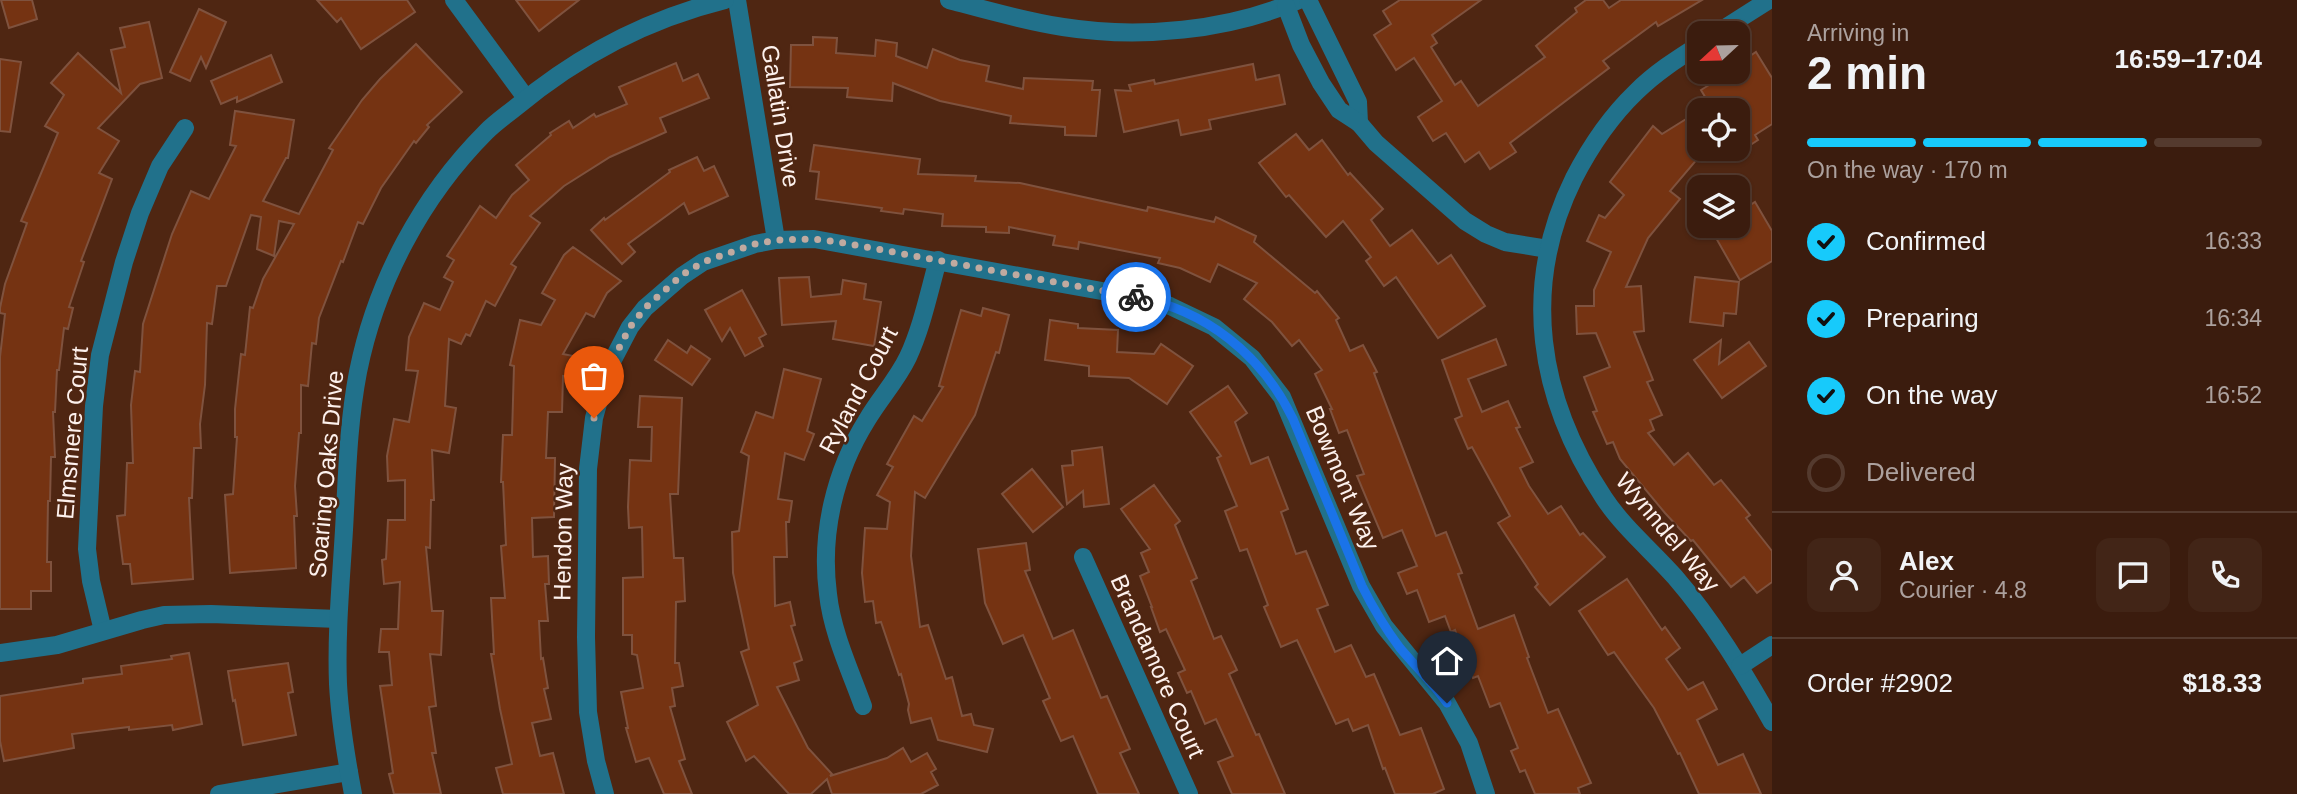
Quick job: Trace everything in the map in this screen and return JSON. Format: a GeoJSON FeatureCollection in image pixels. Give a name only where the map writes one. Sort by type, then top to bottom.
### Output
{"type":"FeatureCollection","features":[{"type":"Feature","properties":{"kind":"street"},"geometry":{"type":"LineString","coordinates":[[454,0],[526,98]]}},
{"type":"Feature","properties":{"kind":"street","name":"Soaring Oaks Drive"},"geometry":{"type":"LineString","coordinates":[[353,794],[342,732],[338,682],[338,619],[351,421],[358,371],[371,322],[399,252],[454,167],[488,130],[526,98],[606,46],[651,24],[725,0]]}},
{"type":"Feature","properties":{"kind":"street","name":"Gallatin Drive"},"geometry":{"type":"LineString","coordinates":[[737,0],[776,240]]}},
{"type":"Feature","properties":{"kind":"street"},"geometry":{"type":"LineString","coordinates":[[948,0],[1065,28],[1115,32],[1166,31],[1221,23],[1292,3],[1301,45],[1339,110],[1359,123],[1376,143],[1465,221],[1504,242],[1548,249]]}},
{"type":"Feature","properties":{"kind":"street"},"geometry":{"type":"LineString","coordinates":[[1308,0],[1358,102],[1359,123]]}},
{"type":"Feature","properties":{"kind":"street"},"geometry":{"type":"LineString","coordinates":[[1736,21],[1769,0]]}},
{"type":"Feature","properties":{"kind":"street","name":"Wynndel Way"},"geometry":{"type":"LineString","coordinates":[[1687,53],[1637,91],[1602,130],[1564,198],[1548,249],[1542,298],[1544,350],[1564,425],[1605,500],[1676,578],[1709,621],[1740,666],[1772,722]]}},
{"type":"Feature","properties":{"kind":"street","name":"Elmsmere Court"},"geometry":{"type":"LineString","coordinates":[[103,631],[88,549],[94,406],[100,355],[124,262],[140,214],[159,166],[185,128]]}},
{"type":"Feature","properties":{"kind":"street","name":"Bowmont Way"},"geometry":{"type":"LineString","coordinates":[[776,240],[814,239],[839,242],[1146,299],[1170,306],[1214,327],[1252,358],[1282,397],[1372,607],[1401,649],[1447,703],[1469,743],[1486,794]]}},
{"type":"Feature","properties":{"kind":"street","name":"Hendon Way"},"geometry":{"type":"LineString","coordinates":[[605,794],[596,761],[588,712],[586,637],[588,469],[594,418],[607,371],[630,327],[645,308],[682,275],[703,262],[755,244],[776,240]]}},
{"type":"Feature","properties":{"kind":"street","name":"Ryland Court"},"geometry":{"type":"LineString","coordinates":[[863,706],[832,619],[826,572],[828,526],[838,481],[851,449],[867,418],[896,379],[917,335],[938,260]]}},
{"type":"Feature","properties":{"kind":"street","name":"Brandamore Court"},"geometry":{"type":"LineString","coordinates":[[1083,557],[1189,794]]}},
{"type":"Feature","properties":{"kind":"street"},"geometry":{"type":"LineString","coordinates":[[0,653],[57,645],[142,620],[188,613],[338,619]]}},
{"type":"Feature","properties":{"kind":"street"},"geometry":{"type":"LineString","coordinates":[[1740,666],[1772,645]]}},
{"type":"Feature","properties":{"kind":"street"},"geometry":{"type":"LineString","coordinates":[[219,794],[260,790],[349,772]]}},
{"type":"Feature","properties":{"kind":"building"},"geometry":{"type":"Polygon","coordinates":[[[1,0],[32,0],[37,19],[9,28],[1,0]]]}},
{"type":"Feature","properties":{"kind":"building"},"geometry":{"type":"Polygon","coordinates":[[[317,0],[407,0],[415,12],[361,49],[341,18],[337,22],[317,0]]]}},
{"type":"Feature","properties":{"kind":"building"},"geometry":{"type":"Polygon","coordinates":[[[516,0],[579,0],[539,31],[516,0]]]}},
{"type":"Feature","properties":{"kind":"building"},"geometry":{"type":"Polygon","coordinates":[[[1400,0],[1481,0],[1432,35],[1437,43],[1431,47],[1455,85],[1461,81],[1478,106],[1545,57],[1536,46],[1577,12],[1575,8],[1586,0],[1603,0],[1609,8],[1621,0],[1702,0],[1658,26],[1656,22],[1603,61],[1609,68],[1510,143],[1516,152],[1490,169],[1479,152],[1465,162],[1446,133],[1433,141],[1418,117],[1442,101],[1414,58],[1396,70],[1374,35],[1391,24],[1383,11],[1400,0]]]}},
{"type":"Feature","properties":{"kind":"building"},"geometry":{"type":"Polygon","coordinates":[[[199,9],[226,22],[206,68],[201,57],[190,81],[170,72],[199,9]]]}},
{"type":"Feature","properties":{"kind":"building"},"geometry":{"type":"Polygon","coordinates":[[[149,22],[162,78],[140,84],[98,128],[119,141],[99,173],[112,179],[81,261],[84,262],[69,307],[73,308],[68,329],[64,328],[57,370],[53,412],[55,457],[51,457],[48,501],[47,562],[51,562],[51,591],[31,591],[31,609],[0,609],[0,357],[5,314],[0,313],[0,308],[5,284],[27,223],[21,221],[58,133],[45,126],[64,95],[51,83],[78,53],[121,93],[111,50],[125,47],[120,28],[149,22]]]}},
{"type":"Feature","properties":{"kind":"building"},"geometry":{"type":"Polygon","coordinates":[[[813,37],[837,38],[836,53],[875,56],[876,40],[897,43],[896,56],[927,68],[933,49],[960,60],[989,66],[986,81],[1023,89],[1024,78],[1093,81],[1092,90],[1100,90],[1096,136],[1065,135],[1065,127],[1010,123],[1011,116],[940,101],[893,83],[892,101],[847,97],[848,88],[790,87],[791,45],[813,45],[813,37]]]}},
{"type":"Feature","properties":{"kind":"building"},"geometry":{"type":"Polygon","coordinates":[[[416,44],[462,92],[427,125],[429,127],[416,143],[414,141],[381,188],[363,224],[358,222],[319,318],[316,344],[312,343],[308,386],[301,385],[301,433],[295,486],[297,516],[294,516],[296,568],[230,573],[225,495],[233,494],[237,437],[235,409],[241,354],[245,355],[250,307],[253,308],[263,279],[294,224],[279,221],[274,256],[257,249],[261,217],[251,215],[226,286],[217,286],[212,324],[207,323],[205,385],[200,424],[201,448],[194,448],[192,498],[189,498],[193,579],[132,584],[130,564],[123,564],[117,516],[125,515],[127,463],[133,463],[131,405],[135,371],[140,372],[143,324],[172,234],[191,191],[209,199],[236,146],[230,145],[235,111],[294,120],[288,158],[263,201],[299,214],[333,150],[329,148],[362,100],[416,44]]]}},
{"type":"Feature","properties":{"kind":"building"},"geometry":{"type":"Polygon","coordinates":[[[1756,52],[1772,78],[1772,124],[1755,135],[1758,140],[1750,145],[1750,98],[1706,98],[1701,90],[1711,84],[1750,84],[1750,56],[1756,52]]]}},
{"type":"Feature","properties":{"kind":"building"},"geometry":{"type":"Polygon","coordinates":[[[271,55],[282,82],[237,102],[237,97],[221,104],[211,81],[271,55]]]}},
{"type":"Feature","properties":{"kind":"building"},"geometry":{"type":"Polygon","coordinates":[[[0,59],[21,62],[10,132],[0,131],[0,59]]]}},
{"type":"Feature","properties":{"kind":"building"},"geometry":{"type":"Polygon","coordinates":[[[676,63],[683,81],[698,74],[709,98],[660,118],[666,132],[610,157],[564,186],[530,216],[540,223],[511,264],[516,267],[495,306],[486,301],[470,336],[466,334],[461,344],[449,339],[445,406],[456,408],[449,453],[432,450],[434,500],[431,500],[430,548],[426,547],[432,611],[443,611],[441,655],[430,654],[436,706],[429,707],[436,753],[432,753],[441,794],[394,794],[389,774],[393,773],[380,686],[392,685],[389,652],[379,652],[381,629],[398,629],[400,582],[384,584],[382,560],[386,559],[388,520],[405,520],[405,480],[388,481],[387,456],[394,419],[409,422],[418,371],[406,370],[409,337],[424,303],[440,310],[453,282],[444,277],[454,260],[447,256],[480,206],[496,218],[512,195],[529,180],[516,165],[551,135],[550,133],[569,121],[573,128],[594,114],[596,117],[627,104],[619,87],[676,63]]]}},
{"type":"Feature","properties":{"kind":"building"},"geometry":{"type":"Polygon","coordinates":[[[1253,64],[1256,80],[1279,75],[1285,104],[1209,120],[1211,129],[1181,135],[1178,120],[1124,132],[1115,90],[1131,91],[1129,85],[1154,80],[1155,84],[1253,64]]]}},
{"type":"Feature","properties":{"kind":"building"},"geometry":{"type":"Polygon","coordinates":[[[1687,118],[1687,161],[1696,161],[1670,191],[1680,199],[1648,238],[1626,287],[1641,286],[1644,331],[1634,332],[1653,380],[1647,382],[1662,415],[1650,420],[1654,430],[1648,433],[1674,465],[1688,453],[1714,485],[1721,480],[1750,515],[1746,518],[1772,551],[1772,582],[1757,593],[1744,577],[1731,587],[1620,459],[1613,442],[1607,444],[1593,412],[1597,411],[1584,377],[1610,367],[1596,333],[1577,334],[1576,306],[1594,306],[1594,290],[1611,252],[1587,241],[1599,215],[1605,218],[1624,195],[1610,182],[1653,126],[1662,134],[1687,118]]]}},
{"type":"Feature","properties":{"kind":"building"},"geometry":{"type":"Polygon","coordinates":[[[1296,134],[1309,150],[1322,140],[1348,175],[1350,173],[1383,209],[1371,220],[1390,246],[1412,230],[1438,264],[1451,255],[1485,306],[1438,338],[1396,277],[1384,286],[1366,261],[1371,257],[1343,221],[1326,237],[1289,195],[1286,197],[1259,163],[1296,134]]]}},
{"type":"Feature","properties":{"kind":"building"},"geometry":{"type":"Polygon","coordinates":[[[814,145],[920,159],[918,174],[976,176],[975,181],[1020,183],[1147,211],[1148,207],[1214,222],[1216,217],[1256,236],[1254,242],[1315,293],[1317,291],[1339,318],[1336,320],[1350,351],[1363,345],[1377,372],[1374,373],[1436,536],[1446,532],[1462,573],[1458,574],[1478,629],[1514,615],[1548,713],[1558,709],[1591,783],[1578,788],[1580,794],[1535,794],[1525,770],[1520,772],[1511,751],[1518,748],[1500,703],[1490,707],[1478,676],[1473,678],[1455,630],[1451,632],[1445,616],[1429,622],[1417,590],[1407,594],[1398,573],[1417,566],[1402,530],[1383,538],[1357,476],[1364,474],[1347,430],[1339,433],[1332,409],[1315,374],[1322,370],[1299,340],[1292,346],[1272,322],[1244,299],[1257,283],[1218,264],[1210,282],[1180,268],[1158,263],[1160,258],[1079,242],[1078,249],[1053,245],[1055,236],[1009,227],[1009,233],[986,232],[986,227],[942,226],[943,214],[904,209],[903,214],[881,211],[882,208],[816,199],[819,172],[810,171],[814,145]]]}},
{"type":"Feature","properties":{"kind":"building"},"geometry":{"type":"Polygon","coordinates":[[[697,157],[704,171],[714,166],[728,196],[689,214],[684,203],[628,244],[635,252],[622,264],[591,230],[670,172],[669,170],[697,157]]]}},
{"type":"Feature","properties":{"kind":"building"},"geometry":{"type":"Polygon","coordinates":[[[1755,202],[1772,231],[1772,261],[1740,280],[1716,238],[1750,238],[1750,205],[1755,202]]]}},
{"type":"Feature","properties":{"kind":"building"},"geometry":{"type":"Polygon","coordinates":[[[573,247],[621,281],[607,293],[594,317],[586,313],[563,354],[573,356],[569,377],[563,376],[562,412],[548,412],[546,458],[555,458],[554,517],[532,518],[533,557],[548,556],[549,584],[545,584],[548,621],[539,621],[541,659],[543,658],[548,688],[544,689],[551,719],[532,723],[540,756],[553,753],[564,794],[503,794],[496,768],[512,764],[491,654],[494,654],[491,598],[505,598],[501,546],[506,545],[501,482],[503,435],[512,435],[514,366],[510,365],[520,320],[541,325],[555,300],[542,293],[564,255],[573,247]]]}},
{"type":"Feature","properties":{"kind":"building"},"geometry":{"type":"Polygon","coordinates":[[[809,277],[811,297],[841,294],[843,280],[866,284],[864,299],[881,302],[874,346],[833,339],[836,321],[782,325],[779,278],[809,277]]]}},
{"type":"Feature","properties":{"kind":"building"},"geometry":{"type":"Polygon","coordinates":[[[1695,277],[1739,282],[1736,314],[1724,313],[1723,326],[1690,322],[1695,277]]]}},
{"type":"Feature","properties":{"kind":"building"},"geometry":{"type":"Polygon","coordinates":[[[742,290],[766,334],[759,338],[763,346],[745,356],[730,328],[722,341],[705,310],[742,290]]]}},
{"type":"Feature","properties":{"kind":"building"},"geometry":{"type":"Polygon","coordinates":[[[983,308],[1009,315],[999,353],[996,352],[975,415],[925,498],[915,492],[911,556],[920,627],[928,625],[946,679],[952,677],[962,716],[971,714],[974,725],[993,729],[987,752],[938,740],[931,718],[911,723],[901,674],[899,675],[881,622],[876,623],[873,601],[865,602],[862,573],[865,528],[887,529],[890,502],[877,495],[893,467],[887,464],[914,416],[922,421],[943,387],[939,386],[961,310],[981,316],[983,308]]]}},
{"type":"Feature","properties":{"kind":"building"},"geometry":{"type":"Polygon","coordinates":[[[1050,320],[1078,324],[1078,328],[1118,330],[1117,352],[1154,354],[1161,344],[1193,366],[1167,404],[1129,378],[1089,376],[1089,366],[1045,360],[1050,320]]]}},
{"type":"Feature","properties":{"kind":"building"},"geometry":{"type":"Polygon","coordinates":[[[1496,339],[1506,365],[1468,379],[1482,412],[1508,401],[1520,427],[1516,428],[1533,462],[1520,468],[1529,486],[1548,514],[1561,506],[1580,535],[1583,533],[1605,557],[1550,605],[1535,587],[1538,584],[1498,523],[1510,516],[1472,447],[1468,449],[1455,419],[1462,416],[1442,360],[1496,339]]]}},
{"type":"Feature","properties":{"kind":"building"},"geometry":{"type":"Polygon","coordinates":[[[668,340],[687,353],[691,346],[710,359],[692,385],[655,360],[668,340]]]}},
{"type":"Feature","properties":{"kind":"building"},"geometry":{"type":"Polygon","coordinates":[[[1721,340],[1719,364],[1749,342],[1766,366],[1722,398],[1694,360],[1721,340]]]}},
{"type":"Feature","properties":{"kind":"building"},"geometry":{"type":"Polygon","coordinates":[[[784,369],[821,379],[807,431],[814,434],[804,460],[785,453],[778,499],[792,501],[789,522],[786,522],[787,557],[774,557],[775,606],[790,602],[795,625],[791,626],[802,660],[794,663],[799,680],[777,687],[808,748],[832,774],[830,776],[887,758],[903,748],[911,762],[927,753],[936,769],[931,772],[938,785],[921,794],[832,794],[827,779],[811,794],[789,794],[754,756],[746,761],[727,722],[758,705],[741,652],[749,649],[733,573],[732,532],[739,531],[749,456],[741,452],[756,412],[773,418],[784,369]]]}},
{"type":"Feature","properties":{"kind":"building"},"geometry":{"type":"Polygon","coordinates":[[[1228,386],[1247,413],[1235,422],[1251,464],[1268,457],[1288,509],[1281,512],[1296,554],[1306,551],[1328,605],[1317,609],[1335,652],[1351,645],[1366,677],[1374,674],[1400,735],[1421,728],[1444,789],[1433,794],[1395,794],[1368,725],[1353,731],[1348,719],[1336,724],[1297,640],[1281,647],[1264,607],[1268,605],[1247,549],[1240,551],[1225,511],[1237,506],[1217,458],[1221,456],[1190,412],[1228,386]]]}},
{"type":"Feature","properties":{"kind":"building"},"geometry":{"type":"Polygon","coordinates":[[[640,396],[682,398],[678,494],[670,494],[674,558],[683,558],[685,601],[676,602],[675,663],[679,663],[683,686],[672,688],[675,706],[670,707],[685,759],[679,761],[692,794],[664,794],[649,758],[636,762],[626,728],[621,692],[643,688],[637,655],[632,654],[632,635],[623,635],[623,578],[643,577],[642,527],[629,528],[628,507],[630,460],[651,461],[652,427],[638,427],[640,396]]]}},
{"type":"Feature","properties":{"kind":"building"},"geometry":{"type":"Polygon","coordinates":[[[1102,447],[1109,504],[1084,507],[1083,491],[1067,504],[1062,466],[1073,465],[1072,451],[1102,447]]]}},
{"type":"Feature","properties":{"kind":"building"},"geometry":{"type":"Polygon","coordinates":[[[1032,469],[1063,507],[1033,532],[1002,494],[1032,469]]]}},
{"type":"Feature","properties":{"kind":"building"},"geometry":{"type":"Polygon","coordinates":[[[1154,485],[1180,521],[1175,525],[1197,578],[1191,581],[1214,639],[1221,636],[1237,670],[1229,674],[1285,794],[1232,794],[1218,762],[1233,756],[1216,719],[1205,724],[1191,691],[1187,693],[1178,673],[1185,670],[1166,629],[1160,632],[1140,576],[1149,572],[1141,553],[1150,549],[1121,509],[1154,485]]]}},
{"type":"Feature","properties":{"kind":"building"},"geometry":{"type":"Polygon","coordinates":[[[1026,543],[1030,570],[1025,571],[1053,639],[1073,630],[1101,698],[1107,696],[1130,749],[1120,753],[1139,794],[1098,794],[1073,736],[1061,741],[1043,701],[1050,698],[1023,635],[1003,644],[985,603],[978,549],[1026,543]]]}},
{"type":"Feature","properties":{"kind":"building"},"geometry":{"type":"Polygon","coordinates":[[[1627,579],[1662,630],[1665,627],[1680,648],[1666,659],[1688,690],[1703,682],[1717,709],[1697,720],[1718,765],[1743,754],[1761,794],[1699,794],[1680,753],[1678,754],[1654,708],[1614,652],[1608,655],[1579,611],[1627,579]]]}},
{"type":"Feature","properties":{"kind":"building"},"geometry":{"type":"Polygon","coordinates":[[[189,653],[202,724],[173,730],[172,725],[72,734],[74,748],[4,761],[0,741],[0,696],[83,683],[83,679],[122,674],[121,666],[172,659],[171,656],[189,653]]]}},
{"type":"Feature","properties":{"kind":"building"},"geometry":{"type":"Polygon","coordinates":[[[288,663],[293,692],[288,693],[296,735],[243,745],[228,671],[288,663]]]}},
{"type":"Feature","properties":{"kind":"way so far"},"geometry":{"type":"LineString","coordinates":[[594,418],[607,371],[617,349],[645,308],[663,290],[703,262],[755,244],[776,240],[814,239],[839,242],[1136,297]]}},
{"type":"Feature","properties":{"kind":"route"},"geometry":{"type":"LineString","coordinates":[[1136,297],[1170,306],[1214,327],[1252,358],[1268,378],[1293,419],[1372,607],[1401,649],[1447,703]]}}]}
